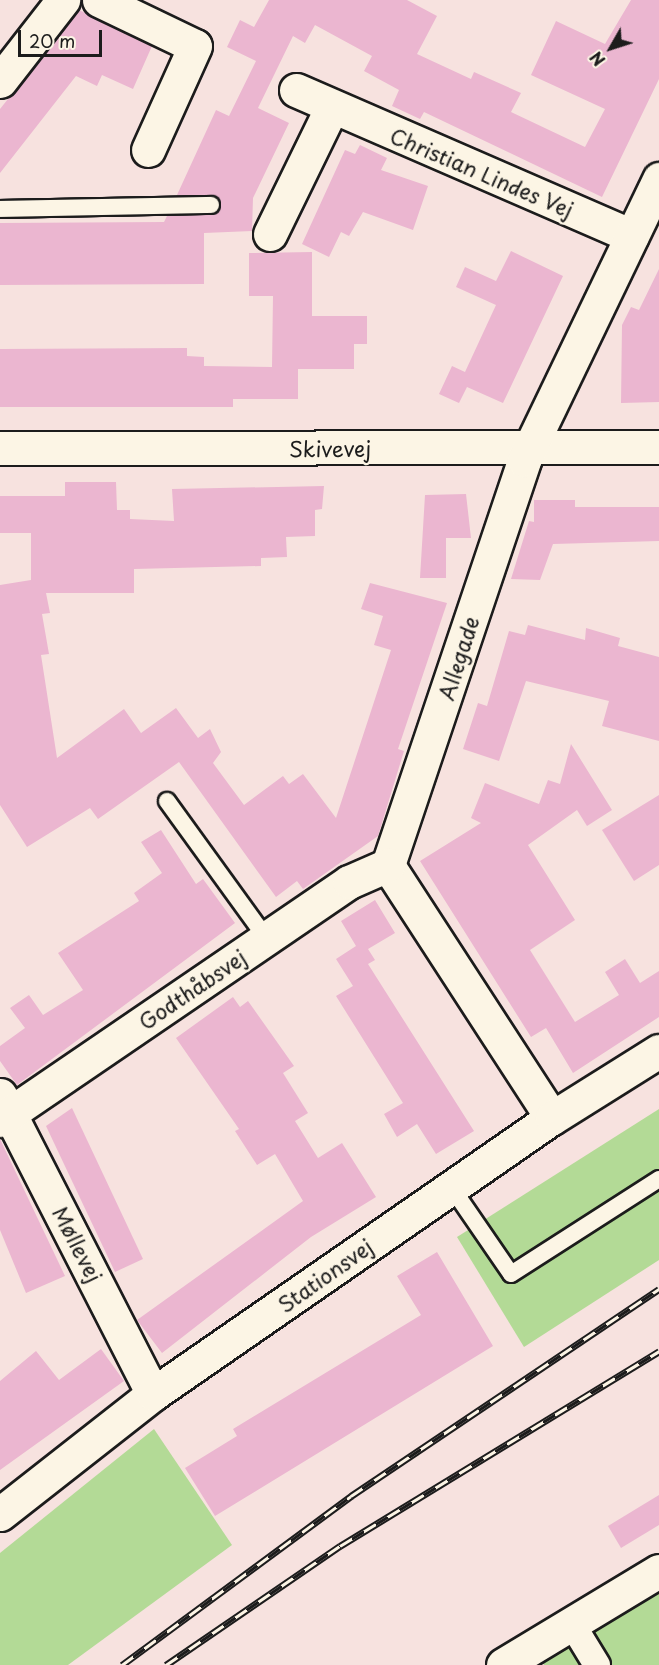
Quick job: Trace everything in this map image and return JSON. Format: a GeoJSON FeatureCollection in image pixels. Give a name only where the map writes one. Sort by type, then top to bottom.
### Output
{"type":"FeatureCollection","features":[{"type":"Feature","properties":{"kind":"street"},"geometry":{"type":"LineString","coordinates":[[0,81],[63,0]]}},
{"type":"Feature","properties":{"kind":"street"},"geometry":{"type":"LineString","coordinates":[[99,0],[195,46],[148,150]]}},
{"type":"Feature","properties":{"kind":"street","name":"Christian Lindes Vej"},"geometry":{"type":"LineString","coordinates":[[296,90],[632,236]]}},
{"type":"Feature","properties":{"kind":"street"},"geometry":{"type":"LineString","coordinates":[[270,234],[332,107]]}},
{"type":"Feature","properties":{"kind":"street","name":"Allegade"},"geometry":{"type":"LineString","coordinates":[[388,865],[529,448],[659,179]]}},
{"type":"Feature","properties":{"kind":"street","name":"Skivevej"},"geometry":{"type":"LineString","coordinates":[[0,448],[659,447]]}},
{"type":"Feature","properties":{"kind":"street"},"geometry":{"type":"LineString","coordinates":[[388,865],[552,1118]]}},
{"type":"Feature","properties":{"kind":"street","name":"Godthåbsvej"},"geometry":{"type":"LineString","coordinates":[[4,1109],[349,882],[388,865]]}},
{"type":"Feature","properties":{"kind":"street","name":"Stationsvej"},"geometry":{"type":"LineString","coordinates":[[0,1514],[153,1394],[552,1118],[659,1050]]}},
{"type":"Feature","properties":{"kind":"street","name":"Møllevej"},"geometry":{"type":"LineString","coordinates":[[4,1109],[153,1394]]}},
{"type":"Feature","properties":{"kind":"street"},"geometry":{"type":"LineString","coordinates":[[503,1665],[659,1571]]}},
{"type":"Feature","properties":{"kind":"street"},"geometry":{"type":"LineString","coordinates":[[572,1624],[597,1665]]}},
{"type":"Feature","properties":{"kind":"lane"},"geometry":{"type":"LineString","coordinates":[[0,209],[211,205]]}},
{"type":"Feature","properties":{"kind":"lane"},"geometry":{"type":"LineString","coordinates":[[167,801],[266,938]]}},
{"type":"Feature","properties":{"kind":"lane"},"geometry":{"type":"LineString","coordinates":[[452,1188],[511,1274],[659,1179]]}},
{"type":"Feature","properties":{"kind":"green space"},"geometry":{"type":"Polygon","coordinates":[[[659,1109],[659,1260],[524,1347],[457,1237],[659,1109]]]}},
{"type":"Feature","properties":{"kind":"green space"},"geometry":{"type":"Polygon","coordinates":[[[154,1429],[232,1545],[68,1665],[0,1665],[0,1553],[154,1429]]]}},
{"type":"Feature","properties":{"kind":"green space"},"geometry":{"type":"Polygon","coordinates":[[[659,1584],[659,1665],[544,1665],[539,1657],[659,1584]]]}},
{"type":"Feature","properties":{"kind":"building"},"geometry":{"type":"Polygon","coordinates":[[[269,0],[407,0],[437,16],[417,54],[471,79],[474,72],[521,93],[511,112],[585,147],[605,109],[531,75],[556,21],[605,44],[631,0],[659,0],[659,79],[602,197],[424,112],[420,119],[392,106],[399,90],[364,71],[372,56],[315,25],[305,43],[293,36],[258,108],[289,123],[253,198],[252,231],[204,233],[204,284],[0,285],[0,223],[164,222],[167,216],[220,211],[216,196],[177,195],[216,110],[229,116],[256,61],[227,47],[240,20],[254,27],[269,0]]]}},
{"type":"Feature","properties":{"kind":"building"},"geometry":{"type":"Polygon","coordinates":[[[79,10],[152,46],[133,89],[102,75],[97,86],[76,76],[0,173],[0,109],[79,10]]]}},
{"type":"Feature","properties":{"kind":"building"},"geometry":{"type":"Polygon","coordinates":[[[360,145],[387,158],[381,170],[428,186],[413,230],[363,212],[349,236],[341,232],[329,257],[302,244],[345,150],[355,154],[360,145]]]}},
{"type":"Feature","properties":{"kind":"building"},"geometry":{"type":"Polygon","coordinates":[[[511,251],[563,276],[503,403],[467,387],[459,403],[439,394],[452,366],[465,372],[496,305],[456,287],[465,267],[496,281],[511,251]]]}},
{"type":"Feature","properties":{"kind":"building"},"geometry":{"type":"Polygon","coordinates":[[[312,252],[312,316],[367,316],[367,344],[354,344],[354,369],[298,369],[298,399],[233,399],[233,407],[0,407],[0,349],[187,348],[187,356],[204,357],[204,366],[272,367],[273,296],[249,296],[249,253],[312,252]]]}},
{"type":"Feature","properties":{"kind":"building"},"geometry":{"type":"Polygon","coordinates":[[[659,269],[659,402],[621,403],[622,325],[631,307],[639,310],[659,269]]]}},
{"type":"Feature","properties":{"kind":"building"},"geometry":{"type":"Polygon","coordinates":[[[65,482],[116,482],[117,510],[130,510],[130,519],[174,521],[172,489],[324,486],[322,509],[315,510],[315,536],[286,537],[287,557],[261,558],[261,566],[134,569],[134,593],[46,593],[50,613],[42,614],[49,654],[41,655],[57,758],[124,709],[141,733],[176,708],[198,738],[210,729],[221,752],[213,763],[244,805],[283,776],[289,784],[303,774],[336,818],[391,650],[374,645],[383,616],[361,609],[370,583],[447,603],[398,749],[404,751],[378,836],[303,889],[297,881],[276,897],[179,762],[98,819],[90,808],[27,847],[0,805],[0,585],[31,580],[31,533],[0,533],[0,496],[65,496],[65,482]]]}},
{"type":"Feature","properties":{"kind":"building"},"geometry":{"type":"Polygon","coordinates":[[[466,494],[471,538],[446,538],[446,578],[420,578],[425,495],[466,494]]]}},
{"type":"Feature","properties":{"kind":"building"},"geometry":{"type":"Polygon","coordinates":[[[534,500],[575,500],[575,507],[659,507],[659,541],[553,544],[540,580],[511,579],[529,521],[534,522],[534,500]]]}},
{"type":"Feature","properties":{"kind":"building"},"geometry":{"type":"Polygon","coordinates":[[[528,625],[585,640],[586,628],[620,638],[618,646],[659,657],[659,741],[602,726],[609,701],[526,681],[499,761],[463,749],[478,703],[487,706],[509,631],[525,635],[528,625]]]}},
{"type":"Feature","properties":{"kind":"building"},"geometry":{"type":"Polygon","coordinates":[[[571,744],[612,810],[587,826],[577,810],[528,845],[575,920],[530,950],[575,1022],[619,995],[605,972],[625,959],[640,983],[659,971],[659,1017],[573,1073],[546,1028],[531,1037],[420,861],[481,823],[471,818],[485,783],[539,804],[548,780],[560,784],[571,744]]]}},
{"type":"Feature","properties":{"kind":"building"},"geometry":{"type":"Polygon","coordinates":[[[659,795],[659,865],[634,881],[602,830],[659,795]]]}},
{"type":"Feature","properties":{"kind":"building"},"geometry":{"type":"Polygon","coordinates":[[[161,830],[196,884],[203,879],[235,923],[17,1085],[0,1061],[0,1046],[25,1028],[10,1008],[29,995],[43,1015],[83,990],[58,953],[139,901],[134,893],[162,873],[141,842],[161,830]]]}},
{"type":"Feature","properties":{"kind":"building"},"geometry":{"type":"Polygon","coordinates":[[[375,900],[395,933],[368,949],[375,960],[368,964],[474,1131],[436,1154],[417,1124],[397,1137],[384,1114],[403,1103],[336,996],[353,986],[336,959],[356,946],[341,921],[375,900]]]}},
{"type":"Feature","properties":{"kind":"building"},"geometry":{"type":"Polygon","coordinates":[[[233,997],[240,1007],[248,1001],[294,1066],[283,1073],[308,1113],[295,1121],[318,1158],[342,1143],[376,1197],[311,1237],[162,1353],[137,1320],[303,1201],[275,1154],[257,1165],[235,1131],[239,1129],[176,1038],[233,997]]]}},
{"type":"Feature","properties":{"kind":"building"},"geometry":{"type":"Polygon","coordinates":[[[72,1108],[143,1259],[115,1272],[46,1126],[72,1108]]]}},
{"type":"Feature","properties":{"kind":"building"},"geometry":{"type":"Polygon","coordinates":[[[0,1139],[65,1276],[26,1293],[0,1230],[0,1139]]]}},
{"type":"Feature","properties":{"kind":"building"},"geometry":{"type":"Polygon","coordinates":[[[437,1252],[493,1346],[215,1516],[185,1468],[237,1436],[233,1429],[421,1315],[397,1276],[437,1252]]]}},
{"type":"Feature","properties":{"kind":"building"},"geometry":{"type":"Polygon","coordinates":[[[101,1349],[124,1381],[0,1470],[0,1381],[36,1351],[59,1380],[101,1349]]]}},
{"type":"Feature","properties":{"kind":"building"},"geometry":{"type":"Polygon","coordinates":[[[659,1495],[659,1525],[621,1548],[608,1526],[659,1495]]]}},
{"type":"Feature","properties":{"kind":"railway"},"geometry":{"type":"LineString","coordinates":[[122,1665],[351,1496],[659,1289]]}},
{"type":"Feature","properties":{"kind":"railway"},"geometry":{"type":"LineString","coordinates":[[166,1665],[340,1546],[659,1351]]}}]}
